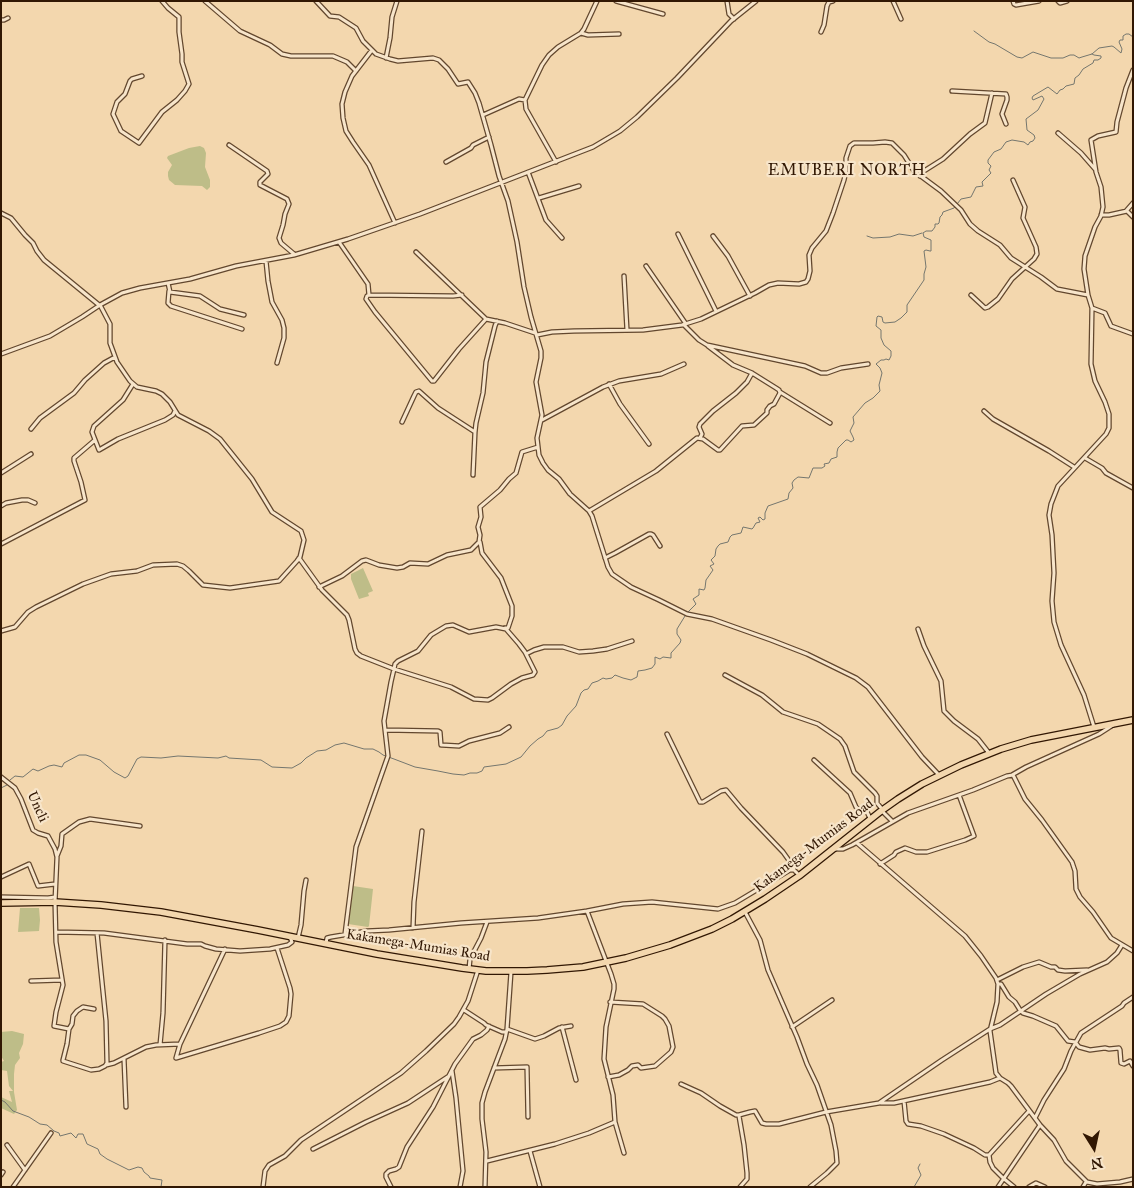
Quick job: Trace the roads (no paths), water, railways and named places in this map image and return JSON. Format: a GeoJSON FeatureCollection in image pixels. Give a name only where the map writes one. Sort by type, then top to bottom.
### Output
{"type":"FeatureCollection","features":[{"type":"Feature","properties":{"kind":"highway","name":"Kakamega-Mumias Road"},"geometry":{"type":"LineString","coordinates":[[1,903],[15,900],[55,900],[162,912],[420,962],[478,970],[547,970],[583,966],[642,954],[670,945],[712,929],[745,912],[799,876],[882,810],[939,775],[989,753],[1032,740],[1133,720]]}},
{"type":"Feature","properties":{"kind":"street"},"geometry":{"type":"LineString","coordinates":[[142,76],[130,81],[125,94],[116,102],[113,114],[121,131],[139,143],[162,112],[177,100],[189,84],[182,62],[179,17],[162,1]]}},
{"type":"Feature","properties":{"kind":"street"},"geometry":{"type":"LineString","coordinates":[[206,1],[240,32],[272,46],[282,54],[291,56],[333,56],[347,62],[356,71]]}},
{"type":"Feature","properties":{"kind":"street"},"geometry":{"type":"LineString","coordinates":[[316,1],[330,16],[339,17],[356,28],[363,41],[376,54],[398,61],[432,58],[439,60],[458,84],[469,83],[479,102],[508,202],[524,287],[541,351],[540,368],[536,382],[542,415],[537,438],[540,458],[570,494],[590,512],[594,519],[609,570],[625,584],[686,614],[712,619],[772,640],[807,654],[856,678],[868,687],[922,757],[939,775]]}},
{"type":"Feature","properties":{"kind":"street"},"geometry":{"type":"LineString","coordinates":[[386,58],[392,17],[397,1]]}},
{"type":"Feature","properties":{"kind":"street"},"geometry":{"type":"LineString","coordinates":[[556,162],[526,109],[525,100],[549,55],[584,29],[597,1]]}},
{"type":"Feature","properties":{"kind":"street"},"geometry":{"type":"LineString","coordinates":[[616,1],[663,14]]}},
{"type":"Feature","properties":{"kind":"street"},"geometry":{"type":"LineString","coordinates":[[727,1],[729,14],[734,19]]}},
{"type":"Feature","properties":{"kind":"street"},"geometry":{"type":"LineString","coordinates":[[1,354],[50,336],[99,305],[128,291],[190,279],[236,266],[294,255],[339,242],[395,223],[593,147],[637,118],[734,19],[756,1]]}},
{"type":"Feature","properties":{"kind":"street"},"geometry":{"type":"LineString","coordinates":[[821,32],[827,6],[832,1]]}},
{"type":"Feature","properties":{"kind":"street"},"geometry":{"type":"LineString","coordinates":[[893,1],[902,19]]}},
{"type":"Feature","properties":{"kind":"street"},"geometry":{"type":"LineString","coordinates":[[1013,1],[1016,5],[1038,1]]}},
{"type":"Feature","properties":{"kind":"street"},"geometry":{"type":"LineString","coordinates":[[1058,1],[1060,3],[1067,1]]}},
{"type":"Feature","properties":{"kind":"street"},"geometry":{"type":"LineString","coordinates":[[1,20],[8,18]]}},
{"type":"Feature","properties":{"kind":"street"},"geometry":{"type":"LineString","coordinates":[[580,33],[588,35],[619,34]]}},
{"type":"Feature","properties":{"kind":"street"},"geometry":{"type":"LineString","coordinates":[[372,50],[351,79],[343,97],[344,125],[350,139],[369,165],[395,223]]}},
{"type":"Feature","properties":{"kind":"street"},"geometry":{"type":"LineString","coordinates":[[1093,737],[1084,695],[1061,645],[1054,622],[1052,601],[1054,574],[1050,511],[1056,489],[1062,480],[1106,434],[1110,426],[1109,414],[1095,381],[1091,364],[1092,308],[1088,296],[1084,269],[1085,256],[1103,207],[1091,140],[1098,136],[1116,132],[1116,122],[1133,70]]}},
{"type":"Feature","properties":{"kind":"street"},"geometry":{"type":"LineString","coordinates":[[952,91],[1005,94],[1007,97],[1002,114],[1006,124]]}},
{"type":"Feature","properties":{"kind":"street"},"geometry":{"type":"LineString","coordinates":[[920,176],[985,123],[992,93]]}},
{"type":"Feature","properties":{"kind":"street"},"geometry":{"type":"LineString","coordinates":[[483,115],[519,99],[525,100]]}},
{"type":"Feature","properties":{"kind":"street"},"geometry":{"type":"LineString","coordinates":[[1058,133],[1081,153],[1095,169]]}},
{"type":"Feature","properties":{"kind":"street"},"geometry":{"type":"LineString","coordinates":[[446,162],[489,137]]}},
{"type":"Feature","properties":{"kind":"street"},"geometry":{"type":"LineString","coordinates":[[416,252],[486,319],[536,334],[574,331],[643,330],[685,325],[773,284],[802,283],[808,280],[810,271],[809,255],[812,248],[826,231],[833,213],[844,180],[846,158],[851,144],[889,142],[904,155],[914,171],[954,203],[970,224],[997,243],[1009,257],[1057,289],[1088,296]]}},
{"type":"Feature","properties":{"kind":"street"},"geometry":{"type":"LineString","coordinates":[[229,146],[268,171],[260,185],[287,199],[289,204],[284,214],[279,240],[294,255]]}},
{"type":"Feature","properties":{"kind":"street"},"geometry":{"type":"LineString","coordinates":[[528,172],[546,220],[562,238]]}},
{"type":"Feature","properties":{"kind":"street"},"geometry":{"type":"LineString","coordinates":[[971,294],[984,308],[988,307],[998,299],[1012,279],[1034,259],[1037,252],[1023,218],[1025,207],[1013,180]]}},
{"type":"Feature","properties":{"kind":"street"},"geometry":{"type":"LineString","coordinates":[[539,198],[579,186]]}},
{"type":"Feature","properties":{"kind":"street"},"geometry":{"type":"LineString","coordinates":[[1101,215],[1126,211],[1133,203]]}},
{"type":"Feature","properties":{"kind":"street"},"geometry":{"type":"LineString","coordinates":[[1126,211],[1133,217]]}},
{"type":"Feature","properties":{"kind":"street"},"geometry":{"type":"LineString","coordinates":[[1,213],[11,218],[44,260],[99,305],[110,324],[110,343],[115,357],[133,384],[137,387],[162,394],[181,417],[209,431],[220,439],[252,479],[272,512],[302,530],[304,540],[299,558],[279,581],[230,588],[203,585],[187,569],[177,564],[153,565],[138,571],[112,574],[83,584],[28,612],[15,627],[1,631]]}},
{"type":"Feature","properties":{"kind":"street"},"geometry":{"type":"LineString","coordinates":[[678,234],[716,311]]}},
{"type":"Feature","properties":{"kind":"street"},"geometry":{"type":"LineString","coordinates":[[714,236],[728,256],[750,296]]}},
{"type":"Feature","properties":{"kind":"street"},"geometry":{"type":"LineString","coordinates":[[339,242],[368,284],[370,295]]}},
{"type":"Feature","properties":{"kind":"street"},"geometry":{"type":"LineString","coordinates":[[266,261],[272,302],[282,320],[284,328],[284,338],[277,363]]}},
{"type":"Feature","properties":{"kind":"street"},"geometry":{"type":"LineString","coordinates":[[646,266],[685,325],[698,340],[707,344],[798,364],[824,373],[868,364]]}},
{"type":"Feature","properties":{"kind":"street"},"geometry":{"type":"LineString","coordinates":[[624,276],[627,330]]}},
{"type":"Feature","properties":{"kind":"street"},"geometry":{"type":"LineString","coordinates":[[168,283],[168,302],[171,306],[242,330]]}},
{"type":"Feature","properties":{"kind":"street"},"geometry":{"type":"LineString","coordinates":[[169,290],[200,296],[220,308],[244,315]]}},
{"type":"Feature","properties":{"kind":"street"},"geometry":{"type":"LineString","coordinates":[[462,295],[370,295],[366,299],[432,381],[486,319]]}},
{"type":"Feature","properties":{"kind":"street"},"geometry":{"type":"LineString","coordinates":[[1092,308],[1105,313],[1111,326],[1133,334]]}},
{"type":"Feature","properties":{"kind":"street"},"geometry":{"type":"LineString","coordinates":[[473,475],[474,432],[483,393],[486,362],[497,321]]}},
{"type":"Feature","properties":{"kind":"street"},"geometry":{"type":"LineString","coordinates":[[707,344],[733,365],[752,373],[830,423]]}},
{"type":"Feature","properties":{"kind":"street"},"geometry":{"type":"LineString","coordinates":[[32,429],[40,418],[74,393],[104,363],[115,357]]}},
{"type":"Feature","properties":{"kind":"street"},"geometry":{"type":"LineString","coordinates":[[541,421],[609,384],[661,374],[684,364]]}},
{"type":"Feature","properties":{"kind":"street"},"geometry":{"type":"LineString","coordinates":[[590,512],[640,482],[699,438],[702,434],[699,427],[700,424],[736,393],[747,382],[752,373]]}},
{"type":"Feature","properties":{"kind":"street"},"geometry":{"type":"LineString","coordinates":[[133,384],[123,400],[94,426],[92,432],[99,450],[165,420],[173,415],[175,411]]}},
{"type":"Feature","properties":{"kind":"street"},"geometry":{"type":"LineString","coordinates":[[609,384],[620,404],[649,444]]}},
{"type":"Feature","properties":{"kind":"street"},"geometry":{"type":"LineString","coordinates":[[402,422],[416,392],[419,391],[438,408],[474,432]]}},
{"type":"Feature","properties":{"kind":"street"},"geometry":{"type":"LineString","coordinates":[[699,438],[721,450],[742,426],[753,426],[766,415],[770,406],[774,404],[779,396],[780,391]]}},
{"type":"Feature","properties":{"kind":"street"},"geometry":{"type":"LineString","coordinates":[[984,411],[993,419],[1074,467]]}},
{"type":"Feature","properties":{"kind":"street"},"geometry":{"type":"LineString","coordinates":[[1,544],[86,499],[74,458],[95,440]]}},
{"type":"Feature","properties":{"kind":"street"},"geometry":{"type":"LineString","coordinates":[[507,629],[512,616],[512,606],[501,578],[482,553],[478,527],[481,517],[480,507],[516,473],[522,452],[538,448]]}},
{"type":"Feature","properties":{"kind":"street"},"geometry":{"type":"LineString","coordinates":[[1,473],[31,454]]}},
{"type":"Feature","properties":{"kind":"street"},"geometry":{"type":"LineString","coordinates":[[1084,458],[1133,488]]}},
{"type":"Feature","properties":{"kind":"street"},"geometry":{"type":"LineString","coordinates":[[1,506],[6,503],[24,500],[35,502]]}},
{"type":"Feature","properties":{"kind":"street"},"geometry":{"type":"LineString","coordinates":[[605,558],[650,534],[653,535],[660,546]]}},
{"type":"Feature","properties":{"kind":"street"},"geometry":{"type":"LineString","coordinates":[[319,587],[342,576],[362,561],[366,560],[396,568],[410,563],[428,564],[449,554],[471,550],[477,546],[480,539]]}},
{"type":"Feature","properties":{"kind":"street"},"geometry":{"type":"LineString","coordinates":[[299,558],[319,587],[347,614],[355,649],[357,653],[369,660],[394,669],[453,688],[474,699],[488,700],[516,681],[534,674],[534,670],[526,654],[507,629],[494,627],[467,632],[453,626],[446,626],[431,636],[418,651],[398,660],[395,664],[394,669],[385,719],[388,757],[356,847],[345,934]]}},
{"type":"Feature","properties":{"kind":"street"},"geometry":{"type":"LineString","coordinates":[[918,629],[941,681],[944,711],[954,722],[978,739],[989,753]]}},
{"type":"Feature","properties":{"kind":"street"},"geometry":{"type":"LineString","coordinates":[[526,654],[540,648],[554,647],[563,647],[579,652],[593,651],[632,641]]}},
{"type":"Feature","properties":{"kind":"street"},"geometry":{"type":"LineString","coordinates":[[725,675],[762,695],[783,712],[818,724],[840,738],[845,746],[854,772],[875,793],[877,803],[892,821]]}},
{"type":"Feature","properties":{"kind":"street"},"geometry":{"type":"LineString","coordinates":[[832,849],[840,849],[857,843],[892,821],[918,809],[1012,775],[1093,737],[1116,724]]}},
{"type":"Feature","properties":{"kind":"street"},"geometry":{"type":"LineString","coordinates":[[386,730],[438,731],[440,733],[441,745],[461,746],[469,741],[500,733],[509,727]]}},
{"type":"Feature","properties":{"kind":"street"},"geometry":{"type":"LineString","coordinates":[[667,734],[700,802],[726,790],[783,852],[799,876]]}},
{"type":"Feature","properties":{"kind":"street"},"geometry":{"type":"LineString","coordinates":[[814,760],[850,793],[856,807],[865,811],[871,819]]}},
{"type":"Feature","properties":{"kind":"street"},"geometry":{"type":"LineString","coordinates":[[1012,775],[1030,805],[1072,862],[1075,871],[1076,888],[1080,897],[1109,936],[1122,946],[1133,951]]}},
{"type":"Feature","properties":{"kind":"street","name":"Uncli"},"geometry":{"type":"LineString","coordinates":[[1,777],[15,788],[33,830],[49,837],[57,857]]}},
{"type":"Feature","properties":{"kind":"street"},"geometry":{"type":"LineString","coordinates":[[880,864],[905,848],[916,852],[927,852],[974,836],[959,795]]}},
{"type":"Feature","properties":{"kind":"street"},"geometry":{"type":"LineString","coordinates":[[69,1029],[54,1026],[63,985],[57,947],[55,900],[57,857],[61,846],[62,834],[79,822],[92,820],[140,826]]}},
{"type":"Feature","properties":{"kind":"street"},"geometry":{"type":"LineString","coordinates":[[413,928],[422,831]]}},
{"type":"Feature","properties":{"kind":"street"},"geometry":{"type":"LineString","coordinates":[[841,842],[849,846]]}},
{"type":"Feature","properties":{"kind":"street"},"geometry":{"type":"LineString","coordinates":[[857,843],[965,936],[976,949],[997,982],[1001,984],[1021,1012],[1056,1026],[1068,1041],[1076,1043],[1079,1047],[1090,1050],[1119,1048],[1121,1063],[1124,1064],[1130,1061],[1133,1066]]}},
{"type":"Feature","properties":{"kind":"street"},"geometry":{"type":"LineString","coordinates":[[1,877],[29,864],[38,886],[55,884]]}},
{"type":"Feature","properties":{"kind":"street"},"geometry":{"type":"LineString","coordinates":[[326,943],[328,938],[367,931],[538,918],[623,904],[652,902],[718,910],[735,904],[783,874],[794,870]]}},
{"type":"Feature","properties":{"kind":"street"},"geometry":{"type":"LineString","coordinates":[[298,938],[306,880]]}},
{"type":"Feature","properties":{"kind":"street"},"geometry":{"type":"LineString","coordinates":[[1,897],[15,900]]}},
{"type":"Feature","properties":{"kind":"street"},"geometry":{"type":"LineString","coordinates":[[587,911],[614,984],[606,1027],[604,1054],[614,1100],[615,1122],[624,1153]]}},
{"type":"Feature","properties":{"kind":"street"},"geometry":{"type":"LineString","coordinates":[[745,912],[757,933],[768,970],[817,1085],[833,1132],[837,1163],[810,1187]]}},
{"type":"Feature","properties":{"kind":"street"},"geometry":{"type":"LineString","coordinates":[[469,969],[470,959],[487,922]]}},
{"type":"Feature","properties":{"kind":"street"},"geometry":{"type":"LineString","coordinates":[[56,932],[97,933],[249,951],[276,948],[290,944],[292,941],[290,937]]}},
{"type":"Feature","properties":{"kind":"street"},"geometry":{"type":"LineString","coordinates":[[97,933],[106,1021],[106,1065]]}},
{"type":"Feature","properties":{"kind":"street"},"geometry":{"type":"LineString","coordinates":[[160,1045],[165,940]]}},
{"type":"Feature","properties":{"kind":"street"},"geometry":{"type":"LineString","coordinates":[[879,1103],[1064,983],[1107,962],[1122,946]]}},
{"type":"Feature","properties":{"kind":"street"},"geometry":{"type":"LineString","coordinates":[[225,949],[180,1044],[176,1058],[280,1026],[286,1022],[289,1016],[290,988],[276,948]]}},
{"type":"Feature","properties":{"kind":"street"},"geometry":{"type":"LineString","coordinates":[[997,982],[1023,967],[1039,962],[1065,972],[1088,971]]}},
{"type":"Feature","properties":{"kind":"street"},"geometry":{"type":"LineString","coordinates":[[263,1187],[266,1171],[269,1166],[285,1156],[301,1140],[401,1073],[454,1024],[464,1010],[478,970]]}},
{"type":"Feature","properties":{"kind":"street"},"geometry":{"type":"LineString","coordinates":[[485,1187],[487,1161],[482,1106],[485,1092],[507,1031],[511,971]]}},
{"type":"Feature","properties":{"kind":"street"},"geometry":{"type":"LineString","coordinates":[[32,981],[62,980]]}},
{"type":"Feature","properties":{"kind":"street"},"geometry":{"type":"LineString","coordinates":[[997,982],[997,1002],[990,1030],[995,1070],[1000,1078],[1008,1083],[1056,1143],[1066,1161],[1086,1182],[1097,1184],[1132,1179]]}},
{"type":"Feature","properties":{"kind":"street"},"geometry":{"type":"LineString","coordinates":[[1035,1118],[1064,1069],[1081,1033],[1133,997]]}},
{"type":"Feature","properties":{"kind":"street"},"geometry":{"type":"LineString","coordinates":[[792,1027],[832,1000]]}},
{"type":"Feature","properties":{"kind":"street"},"geometry":{"type":"LineString","coordinates":[[608,1077],[616,1076],[632,1066],[638,1065],[641,1068],[655,1066],[671,1052],[673,1047],[669,1025],[662,1016],[643,1004],[610,1002]]}},
{"type":"Feature","properties":{"kind":"street"},"geometry":{"type":"LineString","coordinates":[[94,1009],[83,1007],[72,1016],[64,1062],[92,1070],[99,1069],[142,1049],[160,1045],[180,1044]]}},
{"type":"Feature","properties":{"kind":"street"},"geometry":{"type":"LineString","coordinates":[[464,1010],[488,1026],[535,1039],[572,1026]]}},
{"type":"Feature","properties":{"kind":"street"},"geometry":{"type":"LineString","coordinates":[[391,1187],[386,1175],[389,1171],[398,1167],[407,1147],[433,1107],[455,1064],[473,1039],[482,1035],[488,1026]]}},
{"type":"Feature","properties":{"kind":"street"},"geometry":{"type":"LineString","coordinates":[[562,1028],[576,1080]]}},
{"type":"Feature","properties":{"kind":"street"},"geometry":{"type":"LineString","coordinates":[[124,1059],[126,1107]]}},
{"type":"Feature","properties":{"kind":"street"},"geometry":{"type":"LineString","coordinates":[[494,1068],[526,1067],[528,1079],[528,1117]]}},
{"type":"Feature","properties":{"kind":"street"},"geometry":{"type":"LineString","coordinates":[[313,1149],[366,1122],[408,1104],[451,1073]]}},
{"type":"Feature","properties":{"kind":"street"},"geometry":{"type":"LineString","coordinates":[[451,1073],[456,1098],[463,1171],[460,1187]]}},
{"type":"Feature","properties":{"kind":"street"},"geometry":{"type":"LineString","coordinates":[[681,1084],[701,1093],[738,1116],[755,1111],[762,1122],[774,1124],[826,1112],[879,1103],[904,1101],[990,1082],[1000,1078]]}},
{"type":"Feature","properties":{"kind":"street"},"geometry":{"type":"LineString","coordinates":[[904,1101],[908,1124],[921,1126],[944,1134],[985,1155],[989,1155]]}},
{"type":"Feature","properties":{"kind":"street"},"geometry":{"type":"LineString","coordinates":[[989,1155],[1029,1111]]}},
{"type":"Feature","properties":{"kind":"street"},"geometry":{"type":"LineString","coordinates":[[738,1116],[747,1167],[747,1179],[740,1187]]}},
{"type":"Feature","properties":{"kind":"street"},"geometry":{"type":"LineString","coordinates":[[487,1161],[564,1142],[615,1122]]}},
{"type":"Feature","properties":{"kind":"street"},"geometry":{"type":"LineString","coordinates":[[998,1187],[1040,1125]]}},
{"type":"Feature","properties":{"kind":"street"},"geometry":{"type":"LineString","coordinates":[[13,1187],[51,1133]]}},
{"type":"Feature","properties":{"kind":"street"},"geometry":{"type":"LineString","coordinates":[[7,1145],[25,1170]]}},
{"type":"Feature","properties":{"kind":"street"},"geometry":{"type":"LineString","coordinates":[[530,1151],[540,1187]]}},
{"type":"Feature","properties":{"kind":"street"},"geometry":{"type":"LineString","coordinates":[[989,1155],[990,1162],[1004,1179],[1014,1187]]}},
{"type":"Feature","properties":{"kind":"street"},"geometry":{"type":"LineString","coordinates":[[1109,1187],[1110,1185],[1123,1184],[1132,1179]]}},
{"type":"Feature","properties":{"kind":"street"},"geometry":{"type":"LineString","coordinates":[[1083,1187],[1086,1182]]}},
{"type":"Feature","properties":{"kind":"street"},"geometry":{"type":"LineString","coordinates":[[1029,1187],[1036,1183],[1045,1187]]}},
{"type":"Feature","properties":{"kind":"waterway"},"geometry":{"type":"LineString","coordinates":[[974,31],[989,42],[1022,58],[1033,52],[1051,58],[1063,58],[1070,55],[1079,58],[1092,54],[1099,48],[1112,46],[1121,53],[1120,40],[1123,40],[1123,36],[1126,34],[1133,37]]}},
{"type":"Feature","properties":{"kind":"waterway"},"geometry":{"type":"LineString","coordinates":[[688,612],[696,604],[693,599],[699,595],[699,589],[704,590],[705,588],[706,580],[713,570],[710,566],[714,564],[711,560],[715,556],[718,546],[728,542],[732,535],[741,533],[743,527],[752,529],[756,523],[760,522],[758,518],[765,519],[768,506],[788,499],[794,480],[798,477],[809,478],[813,468],[822,468],[825,466],[824,464],[837,457],[838,448],[846,440],[851,442],[854,440],[850,431],[854,423],[853,417],[865,403],[880,391],[879,385],[882,373],[876,364],[881,360],[889,360],[891,356],[891,351],[884,345],[881,338],[881,330],[876,326],[877,317],[882,317],[885,323],[895,322],[907,312],[907,305],[924,280],[926,267],[924,251],[931,251],[931,240],[924,237],[923,233],[932,231],[935,224],[939,223],[943,212],[954,208],[961,199],[971,197],[976,187],[983,186],[982,182],[991,173],[989,170],[991,166],[988,160],[994,152],[1001,149],[1006,142],[1012,140],[1024,142],[1028,145],[1033,141],[1035,138],[1027,130],[1026,119],[1038,110],[1044,99],[1042,96],[1033,100],[1033,96],[1048,87],[1057,94],[1066,86],[1074,84],[1075,78],[1083,69],[1093,63],[1094,60],[1101,58],[1101,56],[1092,54]]}},
{"type":"Feature","properties":{"kind":"waterway"},"geometry":{"type":"LineString","coordinates":[[867,236],[873,238],[890,237],[899,234],[913,236],[922,233]]}},
{"type":"Feature","properties":{"kind":"waterway"},"geometry":{"type":"LineString","coordinates":[[10,780],[15,776],[23,777],[33,769],[38,771],[54,765],[62,767],[64,763],[79,755],[86,755],[100,760],[114,772],[125,778],[137,759],[141,757],[218,758],[226,756],[229,758],[261,760],[272,767],[292,768],[317,751],[326,750],[344,743],[364,749],[373,749],[383,755],[415,767],[453,774],[477,773],[482,771],[484,767],[506,764],[521,757],[547,731],[562,725],[576,706],[581,693],[588,689],[592,683],[603,678],[612,678],[615,675],[631,680],[637,677],[638,671],[652,668],[655,664],[655,657],[660,659],[663,657],[671,658],[671,653],[680,643],[681,640],[677,634],[677,629],[685,616]]}},
{"type":"Feature","properties":{"kind":"waterway"},"geometry":{"type":"LineString","coordinates":[[1,788],[7,785]]}},
{"type":"Feature","properties":{"kind":"waterway"},"geometry":{"type":"LineString","coordinates":[[1,1100],[13,1111],[29,1117],[40,1124],[47,1125],[59,1133],[60,1136],[71,1133],[76,1138],[78,1134],[83,1134],[87,1144],[98,1149],[100,1154],[107,1159],[129,1170],[138,1167],[142,1168],[150,1178],[162,1180],[161,1187]]}},
{"type":"Feature","properties":{"kind":"waterway"},"geometry":{"type":"LineString","coordinates":[[914,1187],[921,1175],[918,1168],[920,1164]]}},
{"type":"Feature","properties":{"kind":"district","name":"EMUBERI NORTH"},"geometry":{"type":"Point","coordinates":[847,171]}}]}
